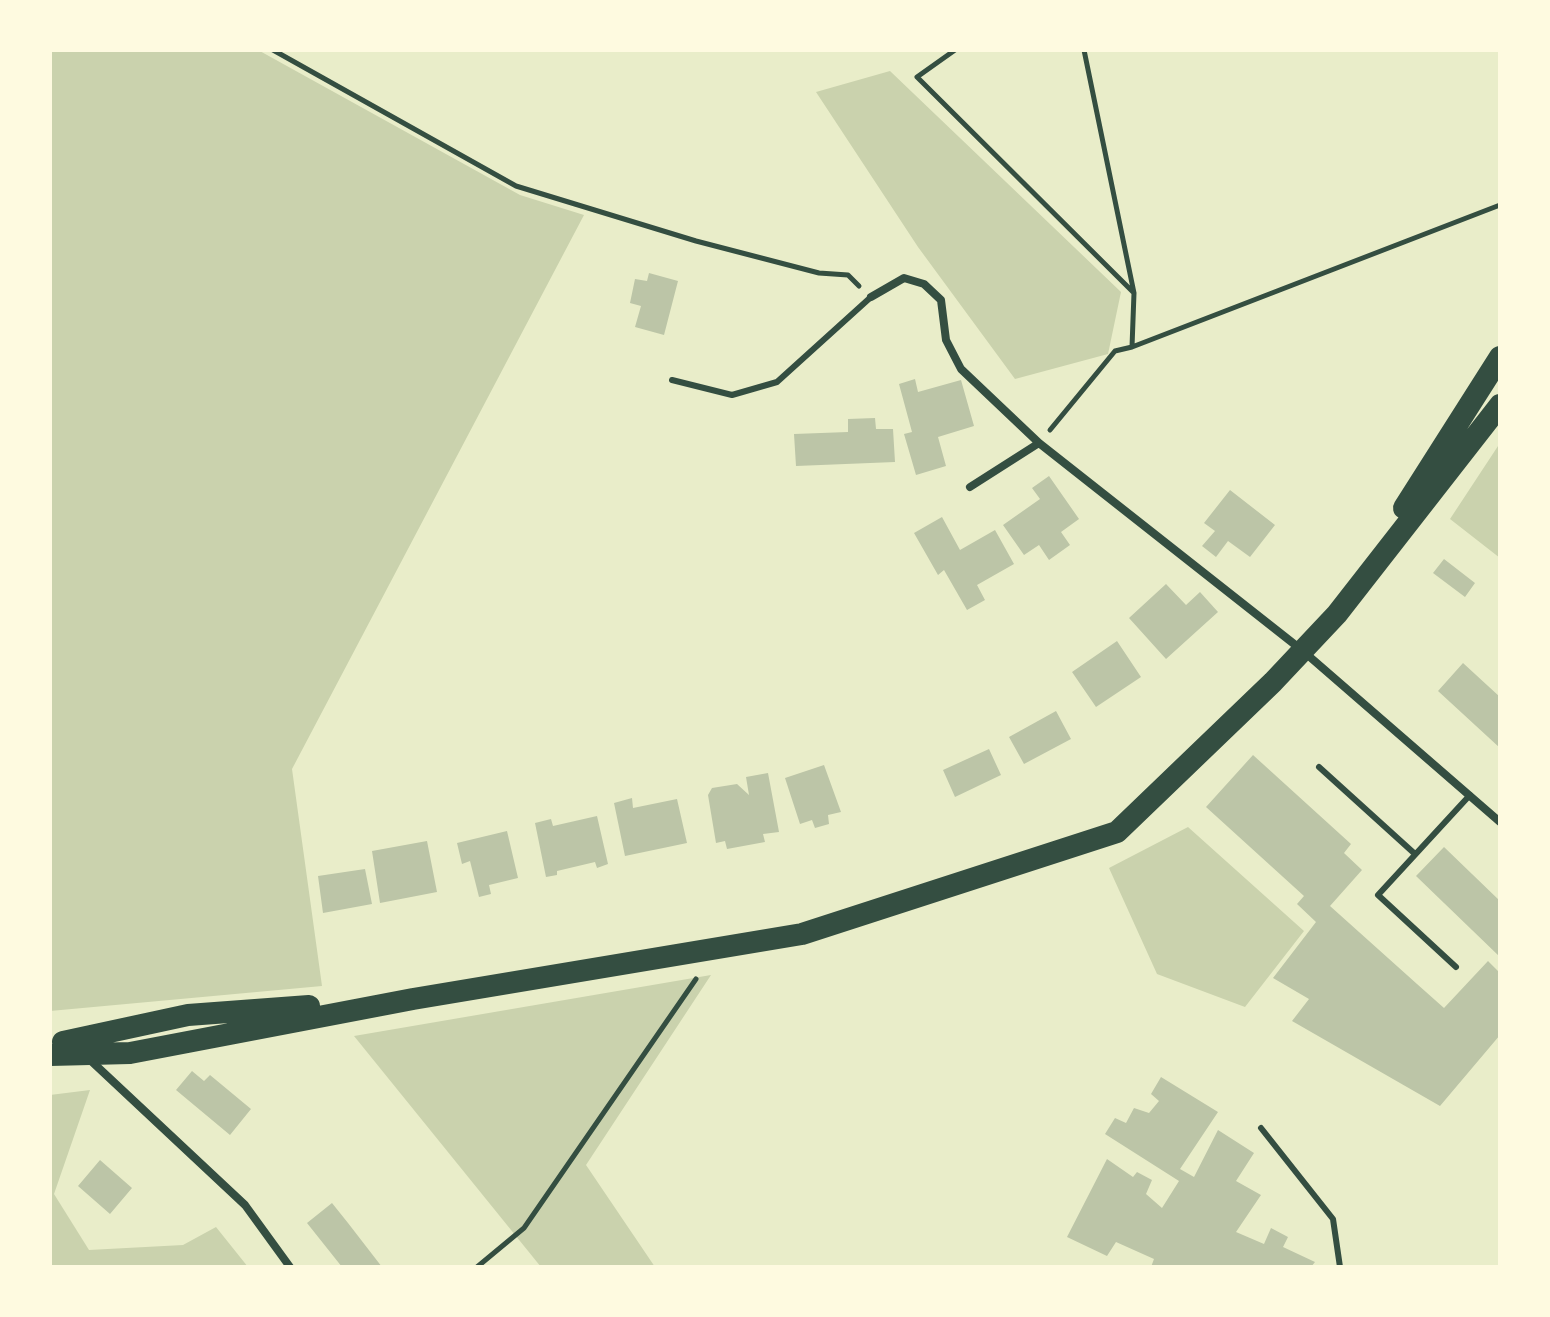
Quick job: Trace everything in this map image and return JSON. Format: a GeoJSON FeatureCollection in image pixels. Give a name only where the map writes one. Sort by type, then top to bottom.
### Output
{"type":"FeatureCollection","features":[{"type":"Feature","properties":{"kind":"highway"},"geometry":{"type":"LineString","coordinates":[[1337,614],[1500,357]]}},
{"type":"Feature","properties":{"kind":"highway"},"geometry":{"type":"LineString","coordinates":[[50,1055],[67,1046],[130,1053],[413,999],[802,934],[1117,832],[1337,614],[1500,405]]}},
{"type":"Feature","properties":{"kind":"street"},"geometry":{"type":"LineString","coordinates":[[871,297],[904,278],[924,284],[941,300],[946,340],[961,369],[1039,443],[1303,651],[1500,822]]}},
{"type":"Feature","properties":{"kind":"street"},"geometry":{"type":"LineString","coordinates":[[970,487],[1039,443]]}},
{"type":"Feature","properties":{"kind":"street"},"geometry":{"type":"LineString","coordinates":[[67,1046],[245,1205],[290,1267]]}},
{"type":"Feature","properties":{"kind":"lane"},"geometry":{"type":"LineString","coordinates":[[672,380],[732,395],[777,382],[871,297]]}},
{"type":"Feature","properties":{"kind":"lane"},"geometry":{"type":"LineString","coordinates":[[1319,767],[1415,854]]}},
{"type":"Feature","properties":{"kind":"lane"},"geometry":{"type":"LineString","coordinates":[[1456,967],[1378,895],[1470,795]]}},
{"type":"Feature","properties":{"kind":"lane"},"geometry":{"type":"LineString","coordinates":[[1261,1128],[1333,1219],[1340,1267]]}},
{"type":"Feature","properties":{"kind":"path"},"geometry":{"type":"LineString","coordinates":[[273,50],[516,186],[696,241],[819,273],[848,275],[871,297]]}},
{"type":"Feature","properties":{"kind":"path"},"geometry":{"type":"LineString","coordinates":[[955,50],[917,77],[1134,293]]}},
{"type":"Feature","properties":{"kind":"path"},"geometry":{"type":"LineString","coordinates":[[1084,50],[1134,293],[1132,347]]}},
{"type":"Feature","properties":{"kind":"path"},"geometry":{"type":"LineString","coordinates":[[1039,443],[1115,351],[1500,205]]}},
{"type":"Feature","properties":{"kind":"path"},"geometry":{"type":"LineString","coordinates":[[477,1267],[524,1228],[717,948]]}},
{"type":"Feature","properties":{"kind":"green space"},"geometry":{"type":"Polygon","coordinates":[[[50,50],[258,50],[520,195],[584,215],[292,769],[322,986],[50,1011],[50,50]]]}},
{"type":"Feature","properties":{"kind":"green space"},"geometry":{"type":"Polygon","coordinates":[[[890,71],[1121,292],[1108,354],[1015,379],[918,247],[816,92],[890,71]]]}},
{"type":"Feature","properties":{"kind":"green space"},"geometry":{"type":"Polygon","coordinates":[[[1500,443],[1500,558],[1450,519],[1500,443]]]}},
{"type":"Feature","properties":{"kind":"green space"},"geometry":{"type":"Polygon","coordinates":[[[1188,827],[1304,931],[1245,1007],[1157,974],[1109,868],[1188,827]]]}},
{"type":"Feature","properties":{"kind":"green space"},"geometry":{"type":"Polygon","coordinates":[[[711,975],[586,1165],[655,1267],[541,1267],[354,1036],[711,975]]]}},
{"type":"Feature","properties":{"kind":"green space"},"geometry":{"type":"Polygon","coordinates":[[[90,1090],[54,1194],[89,1250],[183,1245],[216,1227],[248,1267],[50,1267],[50,1095],[90,1090]]]}},
{"type":"Feature","properties":{"kind":"building"},"geometry":{"type":"Polygon","coordinates":[[[649,273],[678,281],[664,335],[635,327],[641,306],[630,303],[635,279],[647,281],[649,273]]]}},
{"type":"Feature","properties":{"kind":"building"},"geometry":{"type":"Polygon","coordinates":[[[915,379],[918,392],[961,380],[974,426],[938,437],[946,466],[916,475],[904,434],[912,432],[899,384],[915,379]]]}},
{"type":"Feature","properties":{"kind":"building"},"geometry":{"type":"Polygon","coordinates":[[[875,418],[876,429],[893,429],[895,462],[796,466],[794,434],[848,432],[848,419],[875,418]]]}},
{"type":"Feature","properties":{"kind":"building"},"geometry":{"type":"Polygon","coordinates":[[[1049,476],[1079,519],[1061,532],[1070,545],[1049,560],[1039,545],[1024,555],[1003,525],[1040,499],[1032,488],[1049,476]]]}},
{"type":"Feature","properties":{"kind":"building"},"geometry":{"type":"Polygon","coordinates":[[[1230,490],[1275,525],[1250,557],[1228,541],[1216,557],[1202,546],[1215,531],[1204,523],[1230,490]]]}},
{"type":"Feature","properties":{"kind":"building"},"geometry":{"type":"Polygon","coordinates":[[[942,517],[960,550],[995,530],[1014,564],[977,585],[985,600],[967,610],[944,570],[938,575],[914,533],[942,517]]]}},
{"type":"Feature","properties":{"kind":"building"},"geometry":{"type":"Polygon","coordinates":[[[1444,559],[1475,583],[1465,597],[1433,573],[1444,559]]]}},
{"type":"Feature","properties":{"kind":"building"},"geometry":{"type":"Polygon","coordinates":[[[1166,584],[1186,605],[1200,592],[1218,612],[1166,659],[1129,618],[1166,584]]]}},
{"type":"Feature","properties":{"kind":"building"},"geometry":{"type":"Polygon","coordinates":[[[1117,641],[1141,677],[1096,707],[1072,672],[1117,641]]]}},
{"type":"Feature","properties":{"kind":"building"},"geometry":{"type":"Polygon","coordinates":[[[1463,663],[1500,697],[1500,748],[1438,691],[1463,663]]]}},
{"type":"Feature","properties":{"kind":"building"},"geometry":{"type":"Polygon","coordinates":[[[1056,711],[1071,739],[1024,764],[1009,737],[1056,711]]]}},
{"type":"Feature","properties":{"kind":"building"},"geometry":{"type":"Polygon","coordinates":[[[989,749],[1001,775],[955,797],[943,770],[989,749]]]}},
{"type":"Feature","properties":{"kind":"building"},"geometry":{"type":"Polygon","coordinates":[[[1253,755],[1351,844],[1344,853],[1362,870],[1330,906],[1444,1008],[1488,961],[1500,973],[1500,1035],[1440,1106],[1292,1021],[1309,999],[1273,978],[1316,922],[1297,904],[1304,896],[1206,807],[1253,755]]]}},
{"type":"Feature","properties":{"kind":"building"},"geometry":{"type":"Polygon","coordinates":[[[824,765],[841,812],[828,815],[829,824],[815,828],[812,820],[800,824],[785,778],[824,765]]]}},
{"type":"Feature","properties":{"kind":"building"},"geometry":{"type":"Polygon","coordinates":[[[768,773],[779,832],[763,834],[765,842],[727,849],[725,841],[716,843],[708,795],[712,788],[737,784],[749,795],[746,777],[768,773]]]}},
{"type":"Feature","properties":{"kind":"building"},"geometry":{"type":"Polygon","coordinates":[[[632,798],[633,808],[677,799],[687,843],[625,856],[614,803],[632,798]]]}},
{"type":"Feature","properties":{"kind":"building"},"geometry":{"type":"Polygon","coordinates":[[[597,816],[608,864],[597,868],[595,862],[557,871],[557,875],[546,877],[535,823],[551,819],[553,826],[597,816]]]}},
{"type":"Feature","properties":{"kind":"building"},"geometry":{"type":"Polygon","coordinates":[[[507,831],[518,878],[489,885],[491,894],[479,897],[470,861],[462,864],[457,843],[507,831]]]}},
{"type":"Feature","properties":{"kind":"building"},"geometry":{"type":"Polygon","coordinates":[[[427,841],[437,892],[380,903],[372,851],[427,841]]]}},
{"type":"Feature","properties":{"kind":"building"},"geometry":{"type":"Polygon","coordinates":[[[1444,847],[1500,901],[1500,957],[1416,876],[1444,847]]]}},
{"type":"Feature","properties":{"kind":"building"},"geometry":{"type":"Polygon","coordinates":[[[365,869],[372,904],[323,913],[318,876],[365,869]]]}},
{"type":"Feature","properties":{"kind":"building"},"geometry":{"type":"Polygon","coordinates":[[[192,1071],[204,1081],[210,1075],[251,1109],[230,1135],[176,1090],[192,1071]]]}},
{"type":"Feature","properties":{"kind":"building"},"geometry":{"type":"Polygon","coordinates":[[[1161,1077],[1218,1112],[1180,1169],[1194,1177],[1218,1130],[1254,1153],[1236,1181],[1261,1195],[1236,1232],[1264,1244],[1271,1228],[1288,1237],[1283,1247],[1315,1262],[1311,1267],[1151,1267],[1154,1259],[1116,1242],[1107,1256],[1067,1237],[1107,1159],[1133,1177],[1137,1172],[1152,1180],[1146,1194],[1162,1208],[1179,1181],[1105,1134],[1115,1118],[1126,1123],[1134,1108],[1149,1113],[1159,1101],[1151,1094],[1161,1077]]]}},
{"type":"Feature","properties":{"kind":"building"},"geometry":{"type":"Polygon","coordinates":[[[100,1160],[132,1188],[110,1214],[78,1186],[100,1160]]]}},
{"type":"Feature","properties":{"kind":"building"},"geometry":{"type":"Polygon","coordinates":[[[332,1203],[382,1267],[342,1267],[307,1223],[332,1203]]]}}]}
